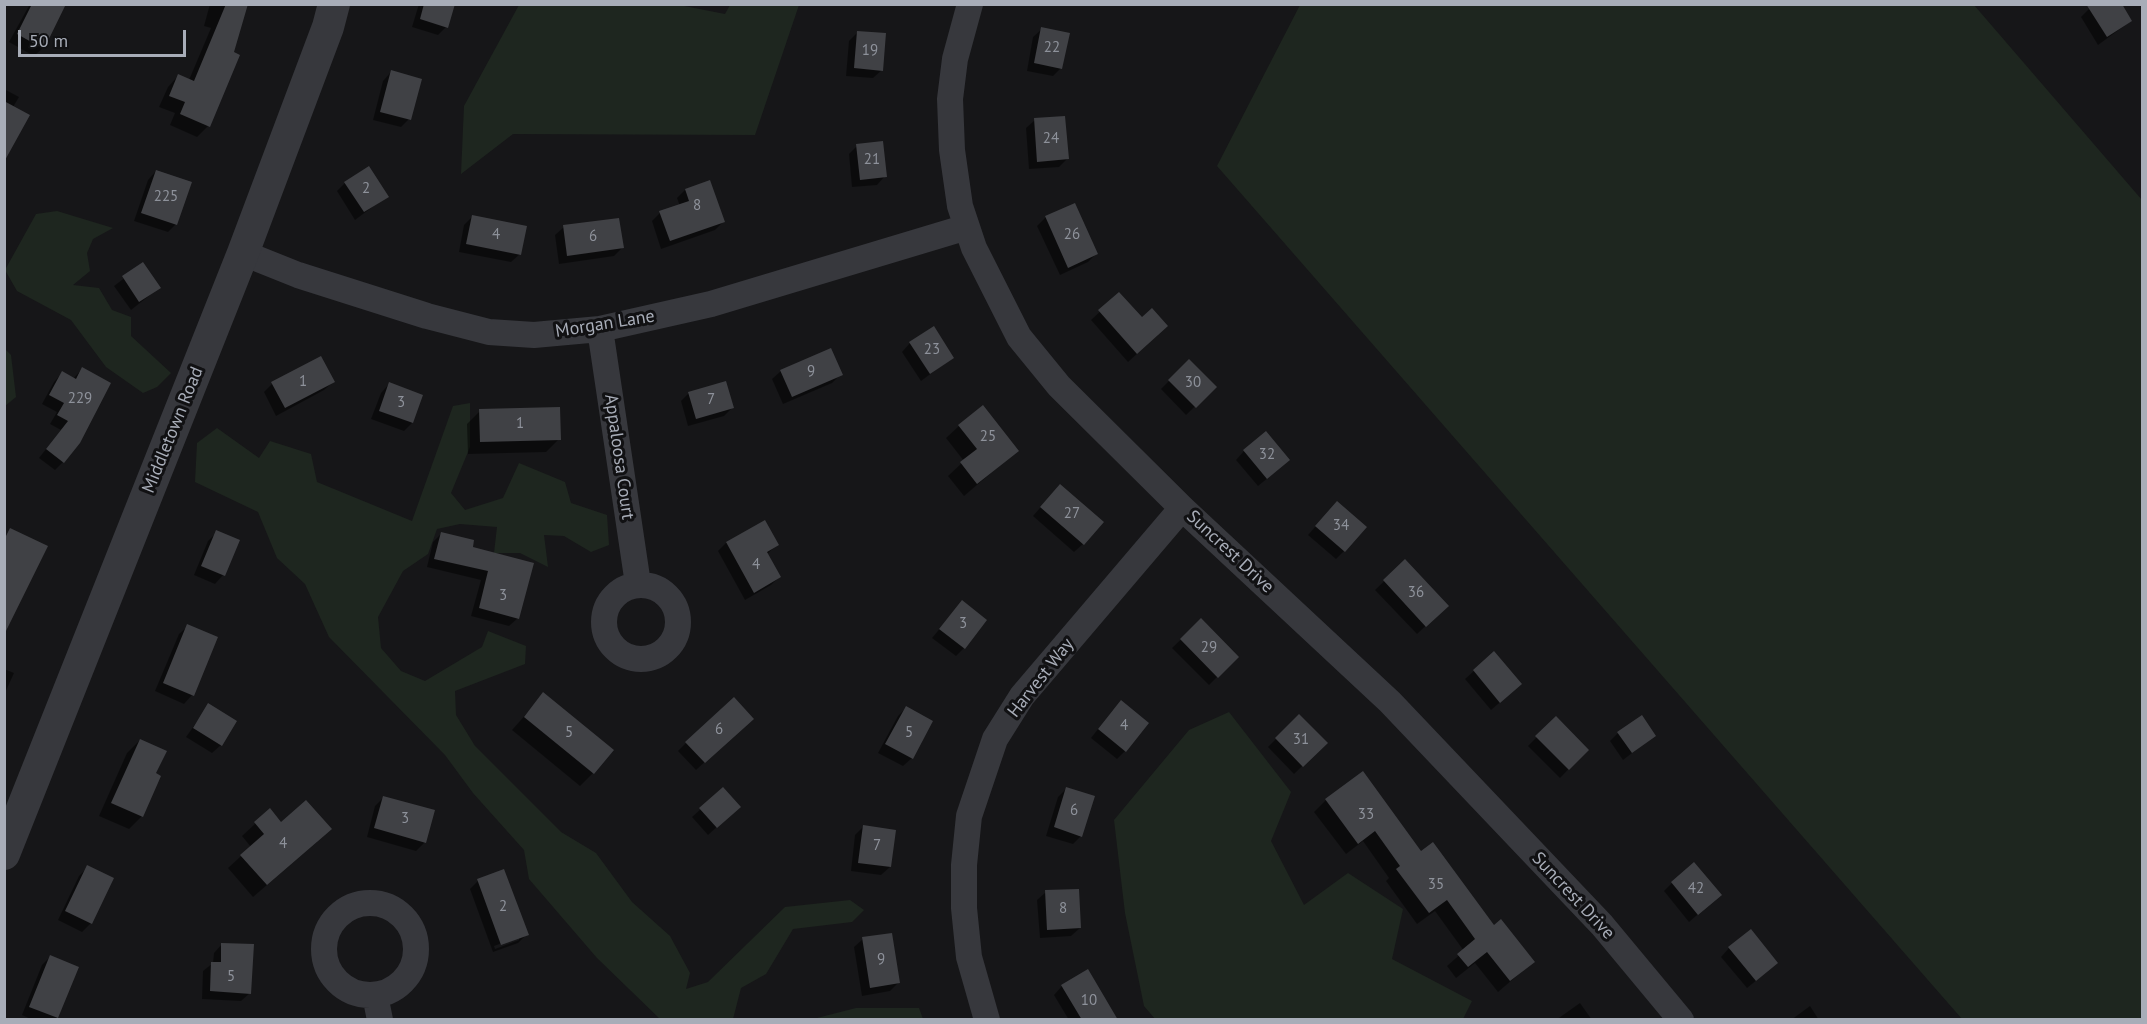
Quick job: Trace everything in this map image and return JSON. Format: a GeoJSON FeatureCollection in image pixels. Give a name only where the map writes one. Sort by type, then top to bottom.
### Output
{"type":"FeatureCollection","features":[{"type":"Feature","properties":{"kind":"street","name":"Middletown Road"},"geometry":{"type":"LineString","coordinates":[[4,854],[243,253],[328,27],[334,4]]}},
{"type":"Feature","properties":{"kind":"street","name":"Suncrest Drive"},"geometry":{"type":"LineString","coordinates":[[970,4],[955,59],[950,99],[960,206],[974,248],[1019,337],[1059,386],[1182,508],[1390,702],[1602,925],[1681,1020]]}},
{"type":"Feature","properties":{"kind":"street","name":"Morgan Lane"},"geometry":{"type":"LineString","coordinates":[[243,253],[298,275],[427,316],[489,332],[534,335],[600,329],[711,304],[967,227]]}},
{"type":"Feature","properties":{"kind":"street","name":"Appaloosa Court"},"geometry":{"type":"LineString","coordinates":[[600,329],[638,584]]}},
{"type":"Feature","properties":{"kind":"street","name":"Harvest Way"},"geometry":{"type":"LineString","coordinates":[[987,1020],[969,957],[964,908],[964,864],[969,816],[996,739],[1022,696],[1182,508]]}},
{"type":"Feature","properties":{"kind":"shaded area"},"geometry":{"type":"Polygon","coordinates":[[[674,4],[725,14],[730,5],[799,5],[755,135],[513,134],[461,174],[464,106],[519,5],[674,4]]]}},
{"type":"Feature","properties":{"kind":"shaded area"},"geometry":{"type":"Polygon","coordinates":[[[1300,5],[1974,5],[2142,200],[2142,1019],[1962,1019],[1217,166],[1300,5]]]}},
{"type":"Feature","properties":{"kind":"shaded area"},"geometry":{"type":"Polygon","coordinates":[[[57,211],[113,228],[93,239],[87,253],[90,271],[73,285],[99,288],[112,310],[131,317],[131,336],[171,373],[157,387],[143,393],[106,367],[71,320],[17,291],[5,270],[36,214],[57,211]]]}},
{"type":"Feature","properties":{"kind":"shaded area"},"geometry":{"type":"Polygon","coordinates":[[[5,349],[11,355],[16,397],[5,406],[5,349]]]}},
{"type":"Feature","properties":{"kind":"shaded area"},"geometry":{"type":"Polygon","coordinates":[[[470,403],[470,447],[451,493],[465,510],[503,498],[519,463],[565,482],[571,503],[607,515],[609,545],[591,552],[564,536],[544,535],[548,567],[520,553],[494,553],[497,527],[460,524],[437,529],[428,554],[403,571],[378,617],[381,648],[401,671],[425,681],[482,647],[488,631],[526,646],[525,664],[455,691],[456,715],[475,746],[561,832],[596,853],[632,902],[670,936],[690,973],[686,989],[708,982],[785,907],[850,900],[864,910],[852,922],[793,929],[766,974],[741,988],[733,1019],[660,1019],[597,958],[529,879],[524,850],[473,793],[445,755],[329,637],[305,584],[277,558],[258,512],[195,482],[197,443],[217,428],[259,458],[270,441],[311,454],[317,482],[412,521],[453,406],[470,403]]]}},
{"type":"Feature","properties":{"kind":"shaded area"},"geometry":{"type":"Polygon","coordinates":[[[1229,712],[1291,792],[1271,841],[1304,905],[1348,873],[1403,909],[1392,959],[1472,1001],[1463,1019],[1156,1020],[1144,1006],[1125,913],[1114,820],[1189,730],[1229,712]]]}},
{"type":"Feature","properties":{"kind":"shaded area"},"geometry":{"type":"Polygon","coordinates":[[[856,1008],[919,1008],[923,1019],[813,1019],[856,1008]]]}},
{"type":"Feature","properties":{"kind":"building"},"geometry":{"type":"Polygon","coordinates":[[[32,4],[66,4],[44,49],[17,34],[32,4]]]}},
{"type":"Feature","properties":{"kind":"building"},"geometry":{"type":"Polygon","coordinates":[[[226,4],[248,4],[234,52],[240,55],[210,127],[180,114],[185,102],[169,96],[178,74],[194,81],[226,4]]]}},
{"type":"Feature","properties":{"kind":"building"},"geometry":{"type":"Polygon","coordinates":[[[424,4],[455,4],[448,28],[420,19],[424,4]]]}},
{"type":"Feature","properties":{"kind":"building"},"geometry":{"type":"Polygon","coordinates":[[[2086,4],[2122,4],[2132,21],[2107,37],[2086,4]]]}},
{"type":"Feature","properties":{"kind":"building"},"geometry":{"type":"Polygon","coordinates":[[[1041,27],[1070,33],[1062,69],[1034,63],[1041,27]]]}},
{"type":"Feature","properties":{"kind":"building"},"geometry":{"type":"Polygon","coordinates":[[[857,31],[886,33],[883,71],[854,68],[857,31]]]}},
{"type":"Feature","properties":{"kind":"building"},"geometry":{"type":"Polygon","coordinates":[[[391,70],[422,79],[411,120],[380,112],[391,70]]]}},
{"type":"Feature","properties":{"kind":"building"},"geometry":{"type":"Polygon","coordinates":[[[4,101],[30,115],[4,162],[4,101]]]}},
{"type":"Feature","properties":{"kind":"building"},"geometry":{"type":"Polygon","coordinates":[[[1065,116],[1069,159],[1037,162],[1034,118],[1065,116]]]}},
{"type":"Feature","properties":{"kind":"building"},"geometry":{"type":"Polygon","coordinates":[[[883,141],[887,177],[860,180],[856,144],[883,141]]]}},
{"type":"Feature","properties":{"kind":"building"},"geometry":{"type":"Polygon","coordinates":[[[369,166],[389,197],[364,212],[344,182],[369,166]]]}},
{"type":"Feature","properties":{"kind":"building"},"geometry":{"type":"Polygon","coordinates":[[[156,170],[192,182],[177,225],[141,213],[156,170]]]}},
{"type":"Feature","properties":{"kind":"building"},"geometry":{"type":"Polygon","coordinates":[[[710,180],[725,222],[670,241],[659,211],[689,201],[685,189],[710,180]]]}},
{"type":"Feature","properties":{"kind":"building"},"geometry":{"type":"Polygon","coordinates":[[[1075,203],[1098,254],[1068,268],[1045,216],[1075,203]]]}},
{"type":"Feature","properties":{"kind":"building"},"geometry":{"type":"Polygon","coordinates":[[[472,215],[527,226],[521,255],[466,244],[472,215]]]}},
{"type":"Feature","properties":{"kind":"building"},"geometry":{"type":"Polygon","coordinates":[[[619,218],[624,248],[567,256],[563,225],[619,218]]]}},
{"type":"Feature","properties":{"kind":"building"},"geometry":{"type":"Polygon","coordinates":[[[143,262],[161,288],[139,302],[122,276],[143,262]]]}},
{"type":"Feature","properties":{"kind":"building"},"geometry":{"type":"Polygon","coordinates":[[[1119,292],[1142,317],[1152,308],[1168,326],[1137,354],[1098,310],[1119,292]]]}},
{"type":"Feature","properties":{"kind":"building"},"geometry":{"type":"Polygon","coordinates":[[[934,326],[954,358],[930,374],[909,342],[934,326]]]}},
{"type":"Feature","properties":{"kind":"building"},"geometry":{"type":"Polygon","coordinates":[[[831,348],[843,375],[792,397],[780,370],[831,348]]]}},
{"type":"Feature","properties":{"kind":"building"},"geometry":{"type":"Polygon","coordinates":[[[321,356],[335,382],[285,408],[271,382],[321,356]]]}},
{"type":"Feature","properties":{"kind":"building"},"geometry":{"type":"Polygon","coordinates":[[[1189,359],[1217,387],[1196,408],[1168,380],[1189,359]]]}},
{"type":"Feature","properties":{"kind":"building"},"geometry":{"type":"Polygon","coordinates":[[[82,367],[111,383],[80,443],[64,463],[46,449],[68,421],[57,415],[64,403],[49,395],[62,371],[76,379],[82,367]]]}},
{"type":"Feature","properties":{"kind":"building"},"geometry":{"type":"Polygon","coordinates":[[[726,381],[734,408],[696,419],[688,392],[726,381]]]}},
{"type":"Feature","properties":{"kind":"building"},"geometry":{"type":"Polygon","coordinates":[[[389,382],[423,395],[413,423],[379,411],[389,382]]]}},
{"type":"Feature","properties":{"kind":"building"},"geometry":{"type":"Polygon","coordinates":[[[983,405],[1019,451],[977,484],[960,462],[977,449],[958,425],[983,405]]]}},
{"type":"Feature","properties":{"kind":"building"},"geometry":{"type":"Polygon","coordinates":[[[560,407],[561,440],[480,442],[479,409],[560,407]]]}},
{"type":"Feature","properties":{"kind":"building"},"geometry":{"type":"Polygon","coordinates":[[[1266,431],[1290,460],[1267,479],[1243,450],[1266,431]]]}},
{"type":"Feature","properties":{"kind":"building"},"geometry":{"type":"Polygon","coordinates":[[[1060,484],[1104,522],[1084,545],[1040,507],[1060,484]]]}},
{"type":"Feature","properties":{"kind":"building"},"geometry":{"type":"Polygon","coordinates":[[[1337,501],[1367,527],[1345,552],[1315,526],[1337,501]]]}},
{"type":"Feature","properties":{"kind":"building"},"geometry":{"type":"Polygon","coordinates":[[[765,520],[779,545],[767,552],[781,577],[754,593],[726,542],[765,520]]]}},
{"type":"Feature","properties":{"kind":"building"},"geometry":{"type":"Polygon","coordinates":[[[10,528],[48,546],[4,635],[4,540],[10,528]]]}},
{"type":"Feature","properties":{"kind":"building"},"geometry":{"type":"Polygon","coordinates":[[[216,530],[240,540],[225,576],[201,566],[216,530]]]}},
{"type":"Feature","properties":{"kind":"building"},"geometry":{"type":"Polygon","coordinates":[[[441,532],[474,540],[473,547],[534,563],[519,619],[479,608],[488,571],[434,559],[441,532]]]}},
{"type":"Feature","properties":{"kind":"building"},"geometry":{"type":"Polygon","coordinates":[[[1405,559],[1449,606],[1426,627],[1383,580],[1405,559]]]}},
{"type":"Feature","properties":{"kind":"building"},"geometry":{"type":"Polygon","coordinates":[[[962,600],[987,620],[965,649],[939,629],[962,600]]]}},
{"type":"Feature","properties":{"kind":"building"},"geometry":{"type":"Polygon","coordinates":[[[1201,618],[1239,657],[1218,678],[1180,639],[1201,618]]]}},
{"type":"Feature","properties":{"kind":"building"},"geometry":{"type":"Polygon","coordinates":[[[187,624],[218,637],[194,696],[163,683],[187,624]]]}},
{"type":"Feature","properties":{"kind":"building"},"geometry":{"type":"Polygon","coordinates":[[[1494,651],[1522,684],[1500,703],[1473,670],[1494,651]]]}},
{"type":"Feature","properties":{"kind":"building"},"geometry":{"type":"Polygon","coordinates":[[[543,692],[614,750],[594,774],[524,717],[543,692]]]}},
{"type":"Feature","properties":{"kind":"building"},"geometry":{"type":"Polygon","coordinates":[[[734,697],[754,719],[705,763],[685,742],[734,697]]]}},
{"type":"Feature","properties":{"kind":"building"},"geometry":{"type":"Polygon","coordinates":[[[1121,700],[1149,723],[1126,752],[1098,729],[1121,700]]]}},
{"type":"Feature","properties":{"kind":"building"},"geometry":{"type":"Polygon","coordinates":[[[208,703],[237,721],[222,746],[193,728],[208,703]]]}},
{"type":"Feature","properties":{"kind":"building"},"geometry":{"type":"Polygon","coordinates":[[[906,706],[933,721],[913,759],[885,744],[906,706]]]}},
{"type":"Feature","properties":{"kind":"building"},"geometry":{"type":"Polygon","coordinates":[[[1299,714],[1328,743],[1303,767],[1275,738],[1299,714]]]}},
{"type":"Feature","properties":{"kind":"building"},"geometry":{"type":"Polygon","coordinates":[[[1642,715],[1656,736],[1632,753],[1617,732],[1642,715]]]}},
{"type":"Feature","properties":{"kind":"building"},"geometry":{"type":"Polygon","coordinates":[[[1556,716],[1589,750],[1569,770],[1535,736],[1556,716]]]}},
{"type":"Feature","properties":{"kind":"building"},"geometry":{"type":"Polygon","coordinates":[[[140,739],[167,751],[156,773],[161,776],[143,817],[111,803],[140,739]]]}},
{"type":"Feature","properties":{"kind":"building"},"geometry":{"type":"Polygon","coordinates":[[[1363,771],[1421,851],[1433,842],[1494,925],[1501,919],[1535,962],[1510,981],[1487,952],[1468,967],[1457,954],[1475,939],[1447,900],[1429,913],[1396,869],[1400,866],[1375,831],[1358,844],[1325,799],[1363,771]]]}},
{"type":"Feature","properties":{"kind":"building"},"geometry":{"type":"Polygon","coordinates":[[[723,787],[741,807],[717,828],[699,808],[723,787]]]}},
{"type":"Feature","properties":{"kind":"building"},"geometry":{"type":"Polygon","coordinates":[[[1066,787],[1095,796],[1082,837],[1054,827],[1066,787]]]}},
{"type":"Feature","properties":{"kind":"building"},"geometry":{"type":"Polygon","coordinates":[[[383,796],[435,810],[426,843],[374,828],[383,796]]]}},
{"type":"Feature","properties":{"kind":"building"},"geometry":{"type":"Polygon","coordinates":[[[306,800],[332,829],[267,885],[240,855],[264,834],[254,822],[270,808],[281,822],[306,800]]]}},
{"type":"Feature","properties":{"kind":"building"},"geometry":{"type":"Polygon","coordinates":[[[863,825],[896,830],[891,867],[858,863],[863,825]]]}},
{"type":"Feature","properties":{"kind":"building"},"geometry":{"type":"Polygon","coordinates":[[[1694,862],[1722,895],[1698,915],[1671,882],[1694,862]]]}},
{"type":"Feature","properties":{"kind":"building"},"geometry":{"type":"Polygon","coordinates":[[[87,865],[114,878],[92,924],[65,911],[87,865]]]}},
{"type":"Feature","properties":{"kind":"building"},"geometry":{"type":"Polygon","coordinates":[[[504,869],[529,935],[501,945],[477,879],[504,869]]]}},
{"type":"Feature","properties":{"kind":"building"},"geometry":{"type":"Polygon","coordinates":[[[1079,889],[1081,928],[1047,930],[1045,890],[1079,889]]]}},
{"type":"Feature","properties":{"kind":"building"},"geometry":{"type":"Polygon","coordinates":[[[1751,929],[1778,963],[1756,981],[1728,947],[1751,929]]]}},
{"type":"Feature","properties":{"kind":"building"},"geometry":{"type":"Polygon","coordinates":[[[892,933],[900,983],[870,988],[862,937],[892,933]]]}},
{"type":"Feature","properties":{"kind":"building"},"geometry":{"type":"Polygon","coordinates":[[[221,943],[254,944],[251,994],[210,991],[211,962],[221,962],[221,943]]]}},
{"type":"Feature","properties":{"kind":"building"},"geometry":{"type":"Polygon","coordinates":[[[50,955],[79,967],[58,1018],[29,1007],[50,955]]]}},
{"type":"Feature","properties":{"kind":"building"},"geometry":{"type":"Polygon","coordinates":[[[1088,969],[1118,1020],[1082,1020],[1061,985],[1088,969]]]}}]}
